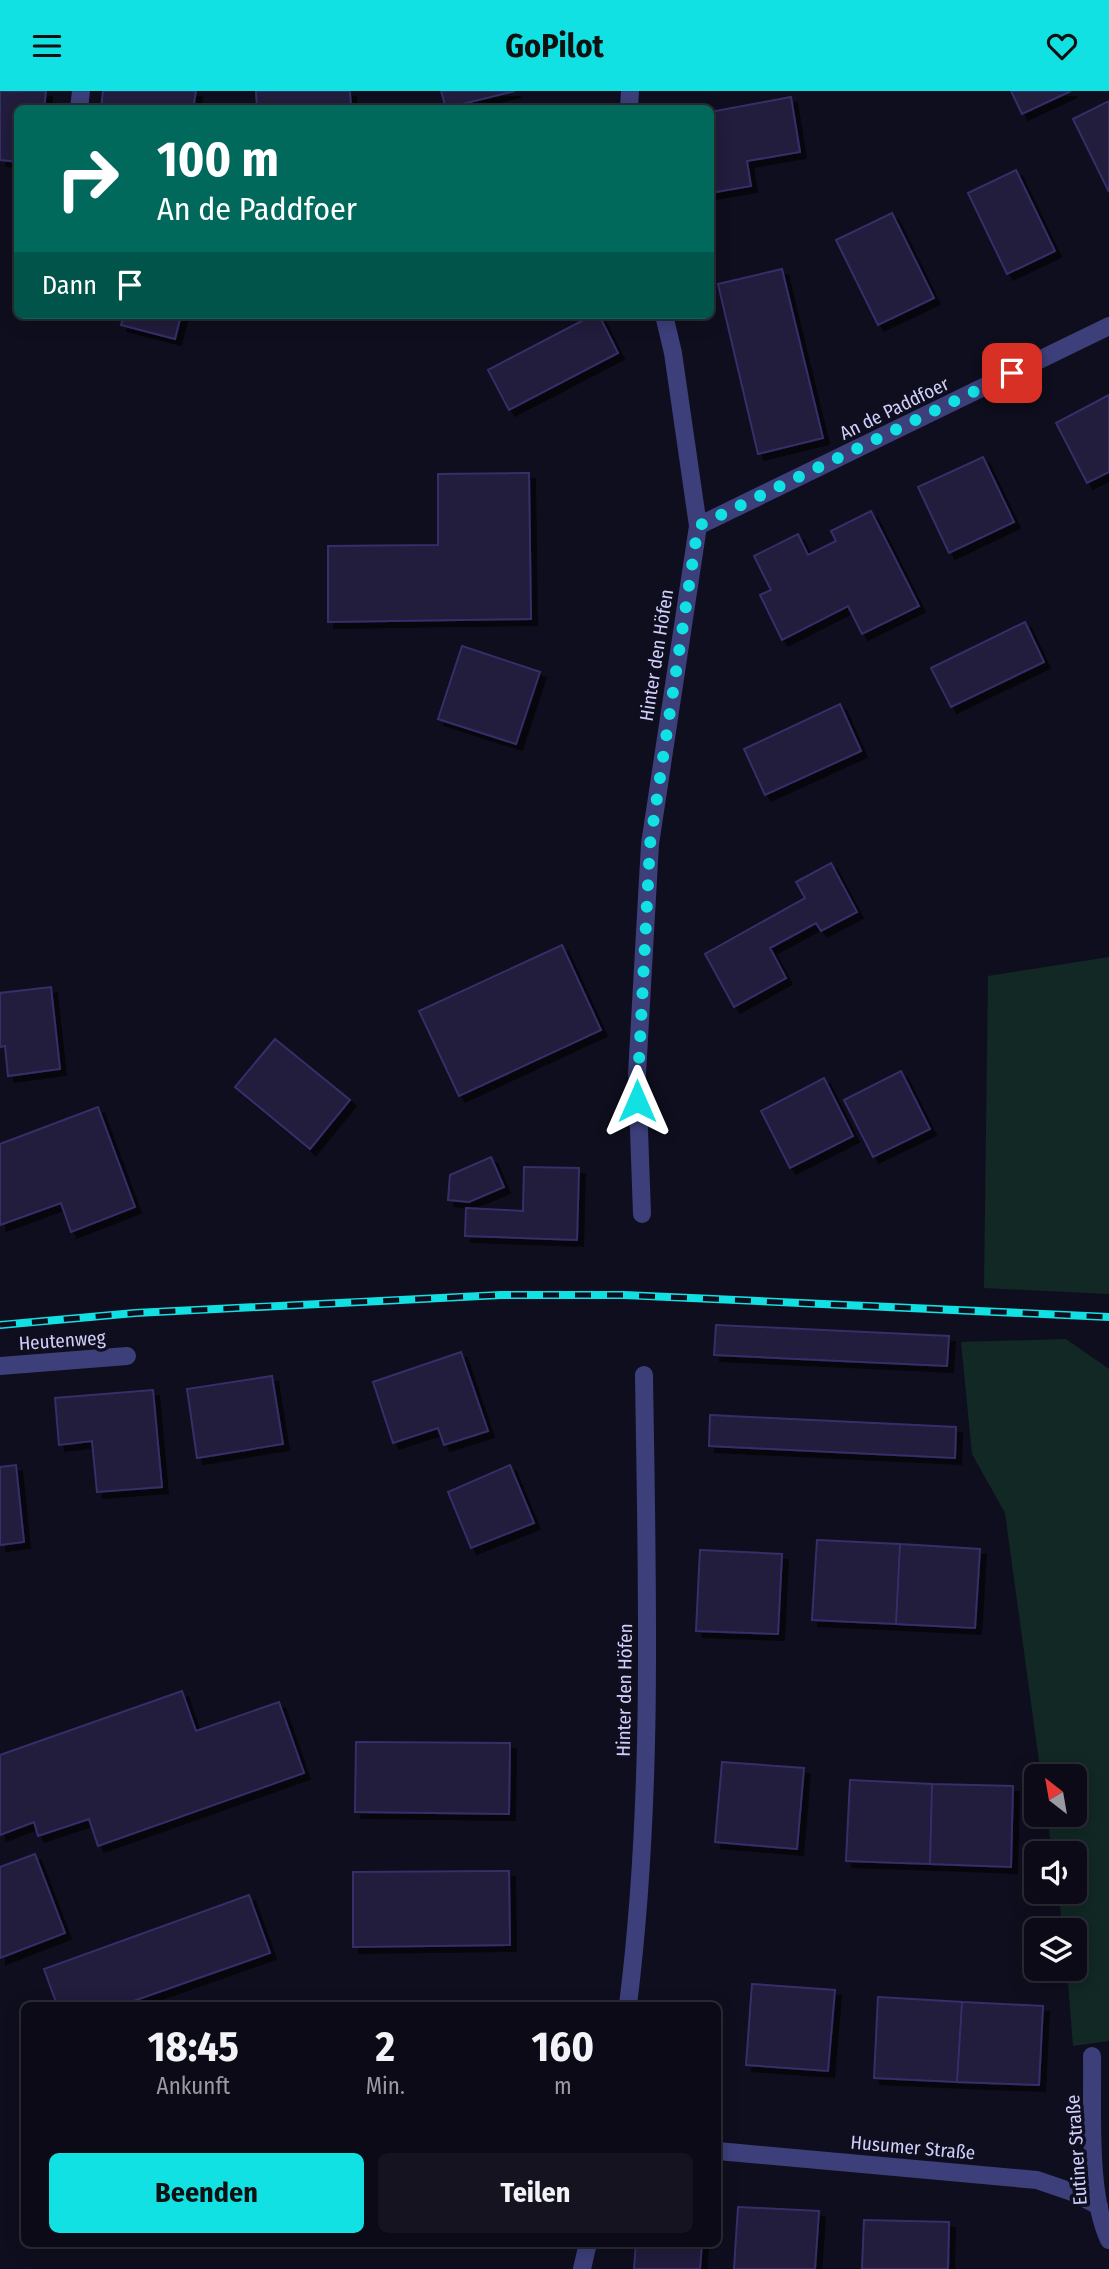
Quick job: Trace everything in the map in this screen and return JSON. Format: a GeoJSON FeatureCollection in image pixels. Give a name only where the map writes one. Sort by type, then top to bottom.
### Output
{"type":"FeatureCollection","features":[{"type":"Feature","properties":{"kind":"street","name":"Hinter den Höfen"},"geometry":{"type":"LineString","coordinates":[[642,1214],[637,1074],[650,844],[698,526],[673,353],[665,319]]}},
{"type":"Feature","properties":{"kind":"street","name":"An de Paddfoer"},"geometry":{"type":"LineString","coordinates":[[698,526],[1109,326]]}},
{"type":"Feature","properties":{"kind":"street","name":"Heutenweg"},"geometry":{"type":"LineString","coordinates":[[0,1366],[127,1356]]}},
{"type":"Feature","properties":{"kind":"street","name":"Hinter den Höfen"},"geometry":{"type":"LineString","coordinates":[[628,2002],[639,1921],[646,1700],[644,1375]]}},
{"type":"Feature","properties":{"kind":"street","name":"Eutiner Straße"},"geometry":{"type":"LineString","coordinates":[[1092,2056],[1094,2171],[1099,2206],[1109,2240]]}},
{"type":"Feature","properties":{"kind":"street","name":"Husumer Straße"},"geometry":{"type":"LineString","coordinates":[[721,2151],[1037,2179],[1099,2206]]}},
{"type":"Feature","properties":{"kind":"street"},"geometry":{"type":"LineString","coordinates":[[582,2269],[587,2247]]}},
{"type":"Feature","properties":{"kind":"green space"},"geometry":{"type":"Polygon","coordinates":[[[1109,957],[1109,1294],[984,1288],[988,976],[1109,957]]]}},
{"type":"Feature","properties":{"kind":"green space"},"geometry":{"type":"Polygon","coordinates":[[[1066,1339],[1109,1369],[1109,2041],[1073,2046],[1068,1981],[1087,1981],[1087,1918],[1061,1918],[1060,1904],[1087,1904],[1087,1841],[1050,1841],[1049,1827],[1087,1827],[1087,1764],[1039,1764],[1005,1513],[972,1454],[961,1342],[1066,1339]]]}},
{"type":"Feature","properties":{"kind":"building"},"geometry":{"type":"Polygon","coordinates":[[[0,91],[46,91],[44,105],[14,105],[14,162],[0,160],[0,91]]]}},
{"type":"Feature","properties":{"kind":"building"},"geometry":{"type":"Polygon","coordinates":[[[103,91],[196,91],[194,105],[101,105],[103,91]]]}},
{"type":"Feature","properties":{"kind":"building"},"geometry":{"type":"Polygon","coordinates":[[[256,91],[350,91],[351,105],[257,105],[256,91]]]}},
{"type":"Feature","properties":{"kind":"building"},"geometry":{"type":"Polygon","coordinates":[[[441,91],[515,91],[458,105],[445,105],[441,91]]]}},
{"type":"Feature","properties":{"kind":"building"},"geometry":{"type":"Polygon","coordinates":[[[1011,91],[1071,91],[1022,114],[1011,91]]]}},
{"type":"Feature","properties":{"kind":"building"},"geometry":{"type":"Polygon","coordinates":[[[791,97],[800,152],[747,161],[751,186],[714,192],[714,111],[791,97]]]}},
{"type":"Feature","properties":{"kind":"building"},"geometry":{"type":"Polygon","coordinates":[[[1109,101],[1109,192],[1073,119],[1109,101]]]}},
{"type":"Feature","properties":{"kind":"building"},"geometry":{"type":"Polygon","coordinates":[[[1016,170],[1055,251],[1007,274],[968,193],[1016,170]]]}},
{"type":"Feature","properties":{"kind":"building"},"geometry":{"type":"Polygon","coordinates":[[[892,213],[934,298],[878,325],[836,240],[892,213]]]}},
{"type":"Feature","properties":{"kind":"building"},"geometry":{"type":"Polygon","coordinates":[[[782,269],[823,438],[758,454],[718,284],[782,269]]]}},
{"type":"Feature","properties":{"kind":"building"},"geometry":{"type":"Polygon","coordinates":[[[123,319],[180,319],[175,339],[121,325],[123,319]]]}},
{"type":"Feature","properties":{"kind":"building"},"geometry":{"type":"Polygon","coordinates":[[[585,319],[601,319],[618,353],[509,410],[488,370],[585,319]]]}},
{"type":"Feature","properties":{"kind":"building"},"geometry":{"type":"Polygon","coordinates":[[[1109,395],[1109,472],[1087,483],[1056,423],[1109,395]]]}},
{"type":"Feature","properties":{"kind":"building"},"geometry":{"type":"Polygon","coordinates":[[[983,457],[1014,522],[949,553],[918,487],[983,457]]]}},
{"type":"Feature","properties":{"kind":"building"},"geometry":{"type":"Polygon","coordinates":[[[529,473],[531,619],[328,622],[328,546],[438,545],[438,474],[529,473]]]}},
{"type":"Feature","properties":{"kind":"building"},"geometry":{"type":"Polygon","coordinates":[[[871,511],[919,606],[862,634],[848,606],[782,640],[760,595],[771,590],[754,556],[798,534],[808,555],[836,541],[831,531],[871,511]]]}},
{"type":"Feature","properties":{"kind":"building"},"geometry":{"type":"Polygon","coordinates":[[[1025,622],[1044,662],[951,707],[931,668],[1025,622]]]}},
{"type":"Feature","properties":{"kind":"building"},"geometry":{"type":"Polygon","coordinates":[[[462,646],[540,672],[516,744],[438,719],[462,646]]]}},
{"type":"Feature","properties":{"kind":"building"},"geometry":{"type":"Polygon","coordinates":[[[840,704],[861,751],[765,795],[744,749],[840,704]]]}},
{"type":"Feature","properties":{"kind":"building"},"geometry":{"type":"Polygon","coordinates":[[[831,863],[857,912],[821,931],[816,923],[770,948],[786,978],[734,1007],[705,954],[805,898],[796,882],[831,863]]]}},
{"type":"Feature","properties":{"kind":"building"},"geometry":{"type":"Polygon","coordinates":[[[562,945],[601,1030],[459,1096],[419,1011],[562,945]]]}},
{"type":"Feature","properties":{"kind":"building"},"geometry":{"type":"Polygon","coordinates":[[[51,987],[60,1069],[8,1076],[5,1046],[0,1047],[0,993],[51,987]]]}},
{"type":"Feature","properties":{"kind":"building"},"geometry":{"type":"Polygon","coordinates":[[[275,1039],[350,1100],[310,1149],[235,1087],[275,1039]]]}},
{"type":"Feature","properties":{"kind":"building"},"geometry":{"type":"Polygon","coordinates":[[[901,1071],[930,1129],[873,1157],[844,1100],[901,1071]]]}},
{"type":"Feature","properties":{"kind":"building"},"geometry":{"type":"Polygon","coordinates":[[[824,1078],[853,1136],[790,1168],[761,1111],[824,1078]]]}},
{"type":"Feature","properties":{"kind":"building"},"geometry":{"type":"Polygon","coordinates":[[[98,1107],[135,1207],[71,1232],[61,1203],[0,1225],[0,1144],[98,1107]]]}},
{"type":"Feature","properties":{"kind":"building"},"geometry":{"type":"Polygon","coordinates":[[[491,1157],[504,1187],[469,1202],[448,1200],[450,1175],[491,1157]]]}},
{"type":"Feature","properties":{"kind":"building"},"geometry":{"type":"Polygon","coordinates":[[[524,1167],[579,1168],[577,1240],[465,1236],[466,1208],[523,1211],[524,1167]]]}},
{"type":"Feature","properties":{"kind":"building"},"geometry":{"type":"Polygon","coordinates":[[[716,1325],[949,1336],[947,1366],[714,1355],[716,1325]]]}},
{"type":"Feature","properties":{"kind":"building"},"geometry":{"type":"Polygon","coordinates":[[[461,1352],[488,1431],[444,1445],[438,1428],[393,1443],[373,1382],[461,1352]]]}},
{"type":"Feature","properties":{"kind":"building"},"geometry":{"type":"Polygon","coordinates":[[[272,1376],[283,1444],[197,1458],[187,1389],[272,1376]]]}},
{"type":"Feature","properties":{"kind":"building"},"geometry":{"type":"Polygon","coordinates":[[[153,1390],[162,1487],[97,1492],[92,1441],[59,1445],[55,1398],[153,1390]]]}},
{"type":"Feature","properties":{"kind":"building"},"geometry":{"type":"Polygon","coordinates":[[[710,1415],[956,1427],[955,1458],[709,1446],[710,1415]]]}},
{"type":"Feature","properties":{"kind":"building"},"geometry":{"type":"Polygon","coordinates":[[[16,1465],[24,1542],[0,1545],[0,1467],[16,1465]]]}},
{"type":"Feature","properties":{"kind":"building"},"geometry":{"type":"Polygon","coordinates":[[[510,1465],[534,1523],[471,1548],[448,1492],[510,1465]]]}},
{"type":"Feature","properties":{"kind":"building"},"geometry":{"type":"Polygon","coordinates":[[[817,1540],[900,1544],[896,1624],[812,1620],[817,1540]]]}},
{"type":"Feature","properties":{"kind":"building"},"geometry":{"type":"Polygon","coordinates":[[[900,1544],[980,1549],[975,1628],[896,1624],[900,1544]]]}},
{"type":"Feature","properties":{"kind":"building"},"geometry":{"type":"Polygon","coordinates":[[[700,1550],[782,1554],[778,1634],[696,1631],[700,1550]]]}},
{"type":"Feature","properties":{"kind":"building"},"geometry":{"type":"Polygon","coordinates":[[[182,1691],[196,1731],[279,1702],[304,1773],[98,1846],[89,1819],[38,1836],[34,1822],[0,1835],[0,1755],[182,1691]]]}},
{"type":"Feature","properties":{"kind":"building"},"geometry":{"type":"Polygon","coordinates":[[[356,1742],[510,1743],[509,1814],[355,1812],[356,1742]]]}},
{"type":"Feature","properties":{"kind":"building"},"geometry":{"type":"Polygon","coordinates":[[[722,1762],[804,1768],[797,1849],[715,1842],[722,1762]]]}},
{"type":"Feature","properties":{"kind":"building"},"geometry":{"type":"Polygon","coordinates":[[[850,1780],[932,1784],[930,1864],[846,1861],[850,1780]]]}},
{"type":"Feature","properties":{"kind":"building"},"geometry":{"type":"Polygon","coordinates":[[[932,1784],[1013,1786],[1011,1867],[930,1864],[932,1784]]]}},
{"type":"Feature","properties":{"kind":"building"},"geometry":{"type":"Polygon","coordinates":[[[35,1854],[65,1933],[0,1958],[0,1867],[35,1854]]]}},
{"type":"Feature","properties":{"kind":"building"},"geometry":{"type":"Polygon","coordinates":[[[509,1871],[510,1945],[353,1947],[353,1872],[509,1871]]]}},
{"type":"Feature","properties":{"kind":"building"},"geometry":{"type":"Polygon","coordinates":[[[249,1895],[270,1953],[131,2002],[56,2002],[44,1969],[249,1895]]]}},
{"type":"Feature","properties":{"kind":"building"},"geometry":{"type":"Polygon","coordinates":[[[752,1984],[835,1990],[828,2071],[746,2065],[752,1984]]]}},
{"type":"Feature","properties":{"kind":"building"},"geometry":{"type":"Polygon","coordinates":[[[878,1997],[962,2002],[957,2082],[874,2078],[878,1997]]]}},
{"type":"Feature","properties":{"kind":"building"},"geometry":{"type":"Polygon","coordinates":[[[962,2002],[1043,2006],[1039,2085],[957,2082],[962,2002]]]}},
{"type":"Feature","properties":{"kind":"building"},"geometry":{"type":"Polygon","coordinates":[[[738,2207],[819,2211],[815,2269],[734,2269],[738,2207]]]}},
{"type":"Feature","properties":{"kind":"building"},"geometry":{"type":"Polygon","coordinates":[[[864,2220],[949,2222],[948,2269],[862,2269],[864,2220]]]}},
{"type":"Feature","properties":{"kind":"building"},"geometry":{"type":"Polygon","coordinates":[[[636,2247],[702,2247],[700,2269],[634,2269],[636,2247]]]}},
{"type":"Feature","properties":{"kind":"railway"},"geometry":{"type":"LineString","coordinates":[[0,1325],[135,1313],[501,1295],[624,1295],[1109,1317]]}},
{"type":"Feature","properties":{"kind":"route"},"geometry":{"type":"LineString","coordinates":[[637,1101],[650,844],[698,526],[1012,373]]}}]}
